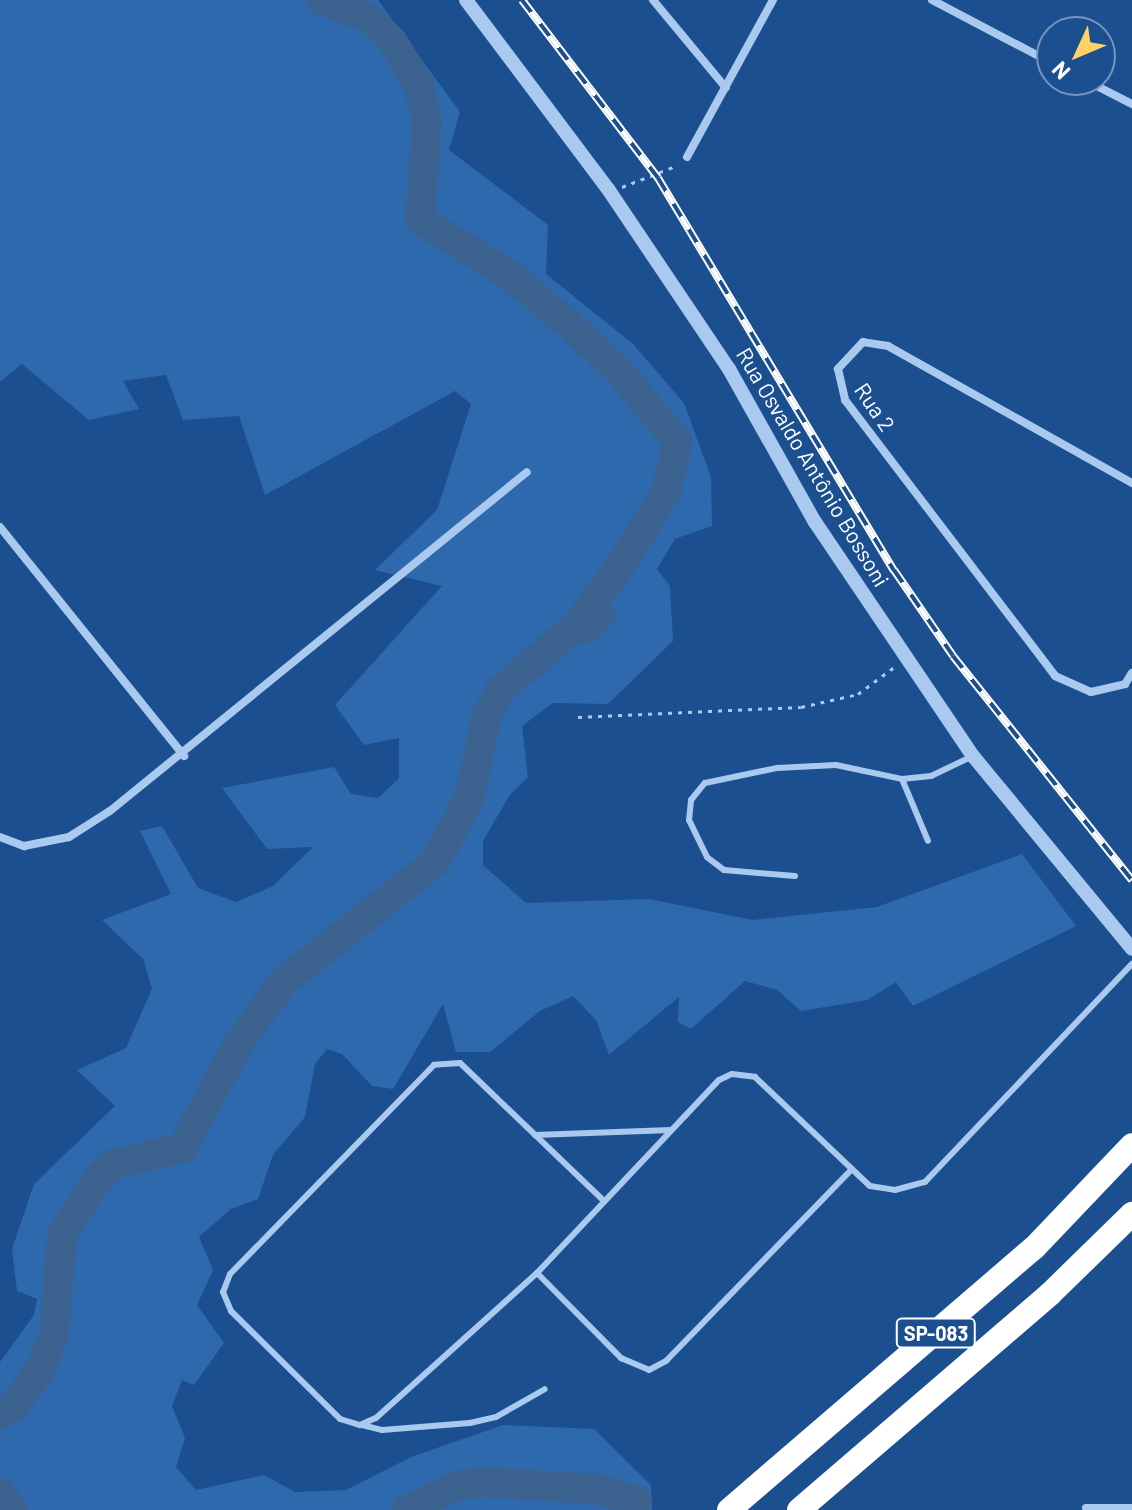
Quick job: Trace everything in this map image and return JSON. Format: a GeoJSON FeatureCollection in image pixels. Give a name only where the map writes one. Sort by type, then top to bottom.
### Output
{"type":"FeatureCollection","features":[{"type":"Feature","properties":{"kind":"highway","name":"SP-083"},"geometry":{"type":"LineString","coordinates":[[729,1510],[1034,1248],[1132,1145]]}},
{"type":"Feature","properties":{"kind":"highway","name":"SP-083"},"geometry":{"type":"LineString","coordinates":[[799,1510],[1050,1294],[1132,1214]]}},
{"type":"Feature","properties":{"kind":"street","name":"Rua Osvaldo Antônio Bossoni"},"geometry":{"type":"LineString","coordinates":[[466,0],[608,189],[729,369],[815,522],[973,756],[1132,949]]}},
{"type":"Feature","properties":{"kind":"street"},"geometry":{"type":"LineString","coordinates":[[653,0],[726,88]]}},
{"type":"Feature","properties":{"kind":"street"},"geometry":{"type":"LineString","coordinates":[[687,157],[773,0]]}},
{"type":"Feature","properties":{"kind":"street"},"geometry":{"type":"LineString","coordinates":[[932,0],[1036,55]]}},
{"type":"Feature","properties":{"kind":"street","name":"Rua 2"},"geometry":{"type":"LineString","coordinates":[[1132,483],[888,346],[863,342],[838,369],[845,400],[1055,676],[1082,691],[1125,684],[1132,673]]}},
{"type":"Feature","properties":{"kind":"street"},"geometry":{"type":"LineString","coordinates":[[0,837],[24,846],[69,837],[184,756],[527,472]]}},
{"type":"Feature","properties":{"kind":"street"},"geometry":{"type":"LineString","coordinates":[[0,527],[184,756]]}},
{"type":"Feature","properties":{"kind":"street"},"geometry":{"type":"LineString","coordinates":[[1086,1508],[1132,1508]]}},
{"type":"Feature","properties":{"kind":"lane"},"geometry":{"type":"LineString","coordinates":[[795,876],[724,870],[707,857],[689,820],[691,800],[705,783],[777,768],[836,765],[902,779],[931,776],[973,756]]}},
{"type":"Feature","properties":{"kind":"lane"},"geometry":{"type":"LineString","coordinates":[[902,779],[928,841]]}},
{"type":"Feature","properties":{"kind":"lane"},"geometry":{"type":"LineString","coordinates":[[360,1425],[376,1418],[537,1273],[719,1080],[732,1074],[755,1077],[850,1171],[870,1186],[895,1190],[925,1182],[1132,964]]}},
{"type":"Feature","properties":{"kind":"lane"},"geometry":{"type":"LineString","coordinates":[[545,1389],[496,1417],[470,1423],[382,1430],[340,1419],[231,1311],[223,1292],[230,1274],[434,1065],[460,1063],[604,1201]]}},
{"type":"Feature","properties":{"kind":"lane"},"geometry":{"type":"LineString","coordinates":[[535,1135],[671,1130]]}},
{"type":"Feature","properties":{"kind":"lane"},"geometry":{"type":"LineString","coordinates":[[537,1273],[621,1358],[649,1370],[666,1361],[850,1171]]}},
{"type":"Feature","properties":{"kind":"path"},"geometry":{"type":"LineString","coordinates":[[608,189],[658,178],[687,157]]}},
{"type":"Feature","properties":{"kind":"path"},"geometry":{"type":"LineString","coordinates":[[578,717],[801,707],[858,694],[907,659]]}},
{"type":"Feature","properties":{"kind":"shaded area"},"geometry":{"type":"Polygon","coordinates":[[[0,0],[378,0],[460,112],[449,150],[548,225],[546,274],[633,344],[684,403],[711,477],[712,526],[675,539],[657,569],[670,586],[673,641],[608,704],[553,703],[522,726],[528,777],[509,796],[483,841],[483,865],[526,903],[649,899],[753,920],[877,907],[1022,854],[1076,926],[913,1006],[896,982],[867,1000],[801,1011],[777,990],[745,981],[691,1029],[678,1022],[679,997],[609,1055],[596,1020],[573,996],[540,1011],[490,1052],[456,1052],[443,1004],[393,1089],[372,1086],[342,1054],[327,1049],[315,1064],[305,1117],[273,1155],[258,1199],[231,1209],[199,1237],[213,1270],[197,1305],[224,1343],[194,1385],[182,1380],[172,1406],[185,1438],[176,1467],[196,1490],[264,1475],[295,1492],[346,1490],[411,1457],[503,1425],[594,1429],[651,1485],[652,1510],[0,1510],[0,1362],[34,1315],[37,1299],[17,1291],[12,1249],[34,1184],[115,1106],[77,1070],[126,1048],[152,989],[143,959],[102,920],[171,894],[140,831],[162,826],[198,888],[236,902],[273,886],[313,847],[267,849],[222,788],[334,767],[351,794],[378,798],[399,778],[399,738],[364,745],[335,705],[442,586],[375,570],[437,510],[471,404],[455,391],[265,495],[239,416],[183,420],[166,375],[123,381],[139,409],[89,420],[22,364],[0,382],[0,0]]]}},
{"type":"Feature","properties":{"kind":"shaded area"},"geometry":{"type":"Polygon","coordinates":[[[610,605],[618,617],[594,643],[569,642],[610,605]]]}},
{"type":"Feature","properties":{"kind":"waterway"},"geometry":{"type":"LineString","coordinates":[[0,1414],[13,1407],[38,1373],[54,1335],[62,1235],[96,1181],[111,1165],[182,1148],[242,1038],[283,982],[436,861],[469,798],[487,716],[500,690],[576,626],[622,563],[666,492],[678,442],[618,370],[565,321],[511,276],[420,220],[427,122],[418,84],[393,42],[368,17],[321,0]]}},
{"type":"Feature","properties":{"kind":"waterway"},"geometry":{"type":"LineString","coordinates":[[407,1510],[456,1486],[481,1482],[596,1489],[637,1501]]}},
{"type":"Feature","properties":{"kind":"waterway"},"geometry":{"type":"LineString","coordinates":[[0,1493],[13,1510]]}},
{"type":"Feature","properties":{"kind":"railway"},"geometry":{"type":"LineString","coordinates":[[522,0],[658,178],[894,570],[953,656],[1132,880]]}}]}
